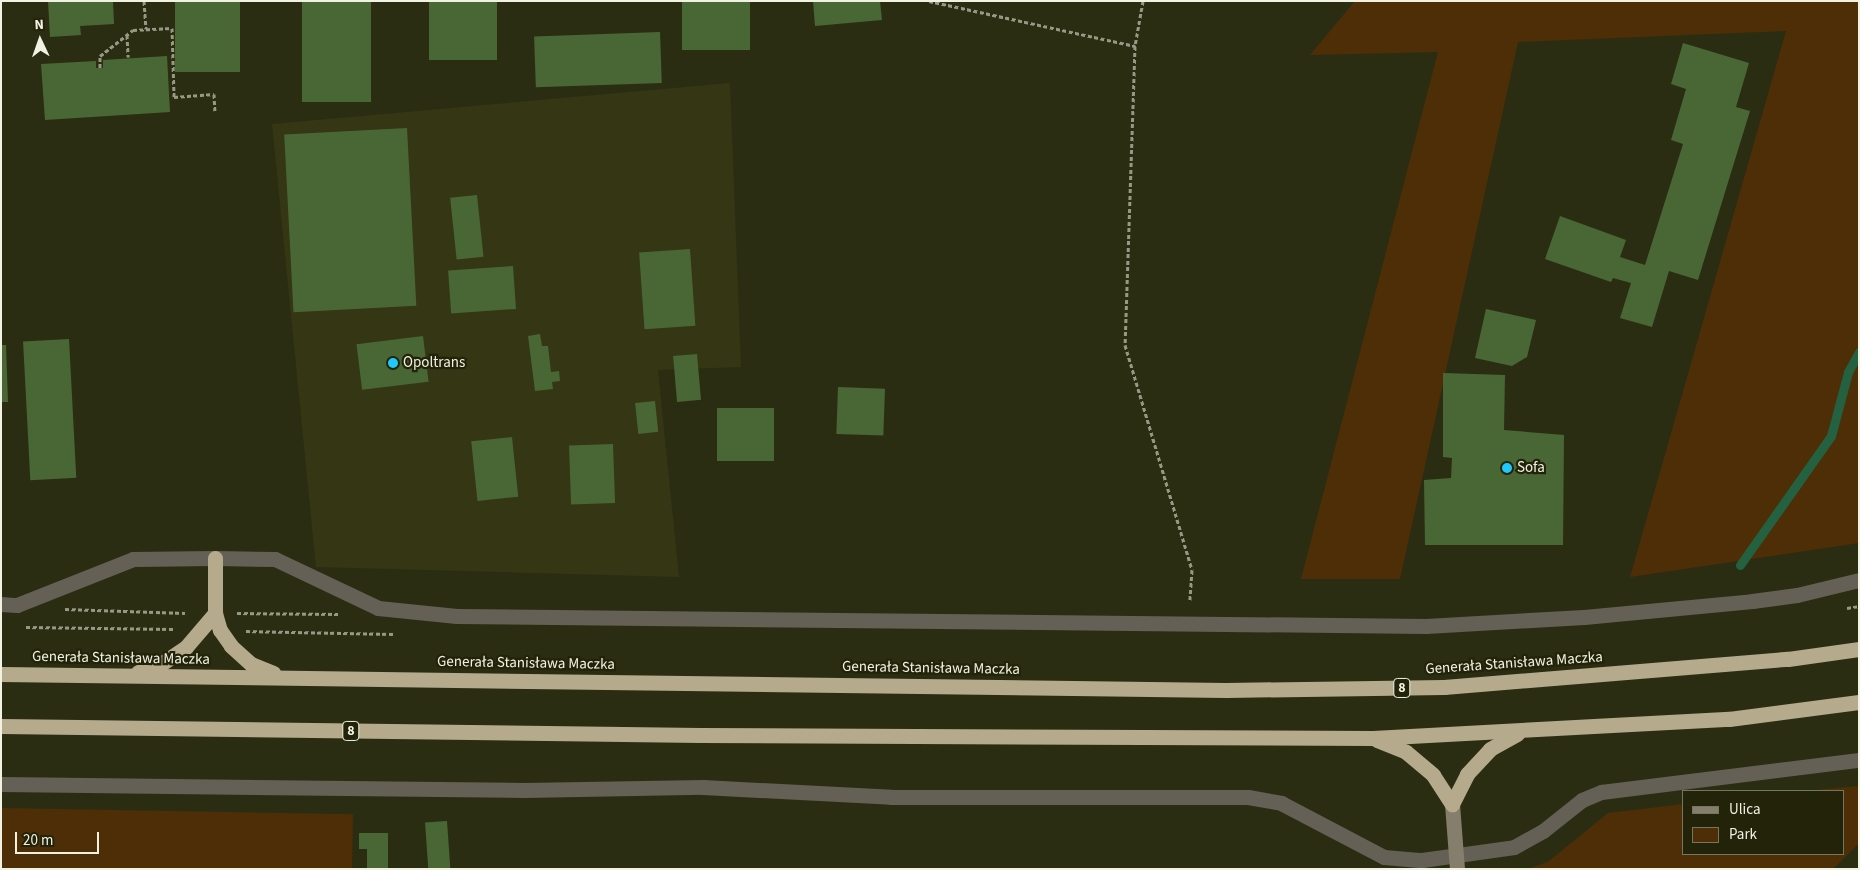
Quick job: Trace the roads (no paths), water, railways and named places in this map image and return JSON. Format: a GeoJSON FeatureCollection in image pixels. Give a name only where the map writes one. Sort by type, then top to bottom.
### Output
{"type":"FeatureCollection","features":[{"type":"Feature","properties":{"kind":"highway"},"geometry":{"type":"LineString","coordinates":[[215,558],[215,613],[220,630],[231,646],[251,664],[282,676]]}},
{"type":"Feature","properties":{"kind":"highway"},"geometry":{"type":"LineString","coordinates":[[129,675],[161,664],[186,647],[215,613]]}},
{"type":"Feature","properties":{"kind":"highway","name":"Generała Stanisława Maczka"},"geometry":{"type":"LineString","coordinates":[[1,674],[282,676],[1226,690],[1444,687],[1788,659],[1859,649]]}},
{"type":"Feature","properties":{"kind":"highway","name":"8"},"geometry":{"type":"LineString","coordinates":[[1,726],[700,736],[1373,738],[1520,732],[1729,719],[1859,702]]}},
{"type":"Feature","properties":{"kind":"highway"},"geometry":{"type":"LineString","coordinates":[[1452,804],[1467,774],[1490,749],[1520,732]]}},
{"type":"Feature","properties":{"kind":"highway"},"geometry":{"type":"LineString","coordinates":[[1373,738],[1406,752],[1433,775],[1452,804]]}},
{"type":"Feature","properties":{"kind":"street"},"geometry":{"type":"LineString","coordinates":[[1,604],[17,604],[133,559],[275,559],[378,608],[457,616],[1426,626],[1584,617],[1797,595],[1859,580]]}},
{"type":"Feature","properties":{"kind":"street"},"geometry":{"type":"LineString","coordinates":[[1,784],[524,790],[703,787],[891,797],[1248,797],[1281,803],[1295,809],[1384,858],[1457,862],[1514,847],[1544,831],[1582,800],[1601,792],[1859,760]]}},
{"type":"Feature","properties":{"kind":"street"},"geometry":{"type":"LineString","coordinates":[[1452,804],[1457,862]]}},
{"type":"Feature","properties":{"kind":"waterway"},"geometry":{"type":"LineString","coordinates":[[1740,565],[1831,436],[1848,372],[1859,352]]}},
{"type":"Feature","properties":{"kind":"place","name":"Opoltrans"},"geometry":{"type":"Point","coordinates":[393,363]}},
{"type":"Feature","properties":{"kind":"place","name":"Sofa"},"geometry":{"type":"Point","coordinates":[1507,468]}}]}
